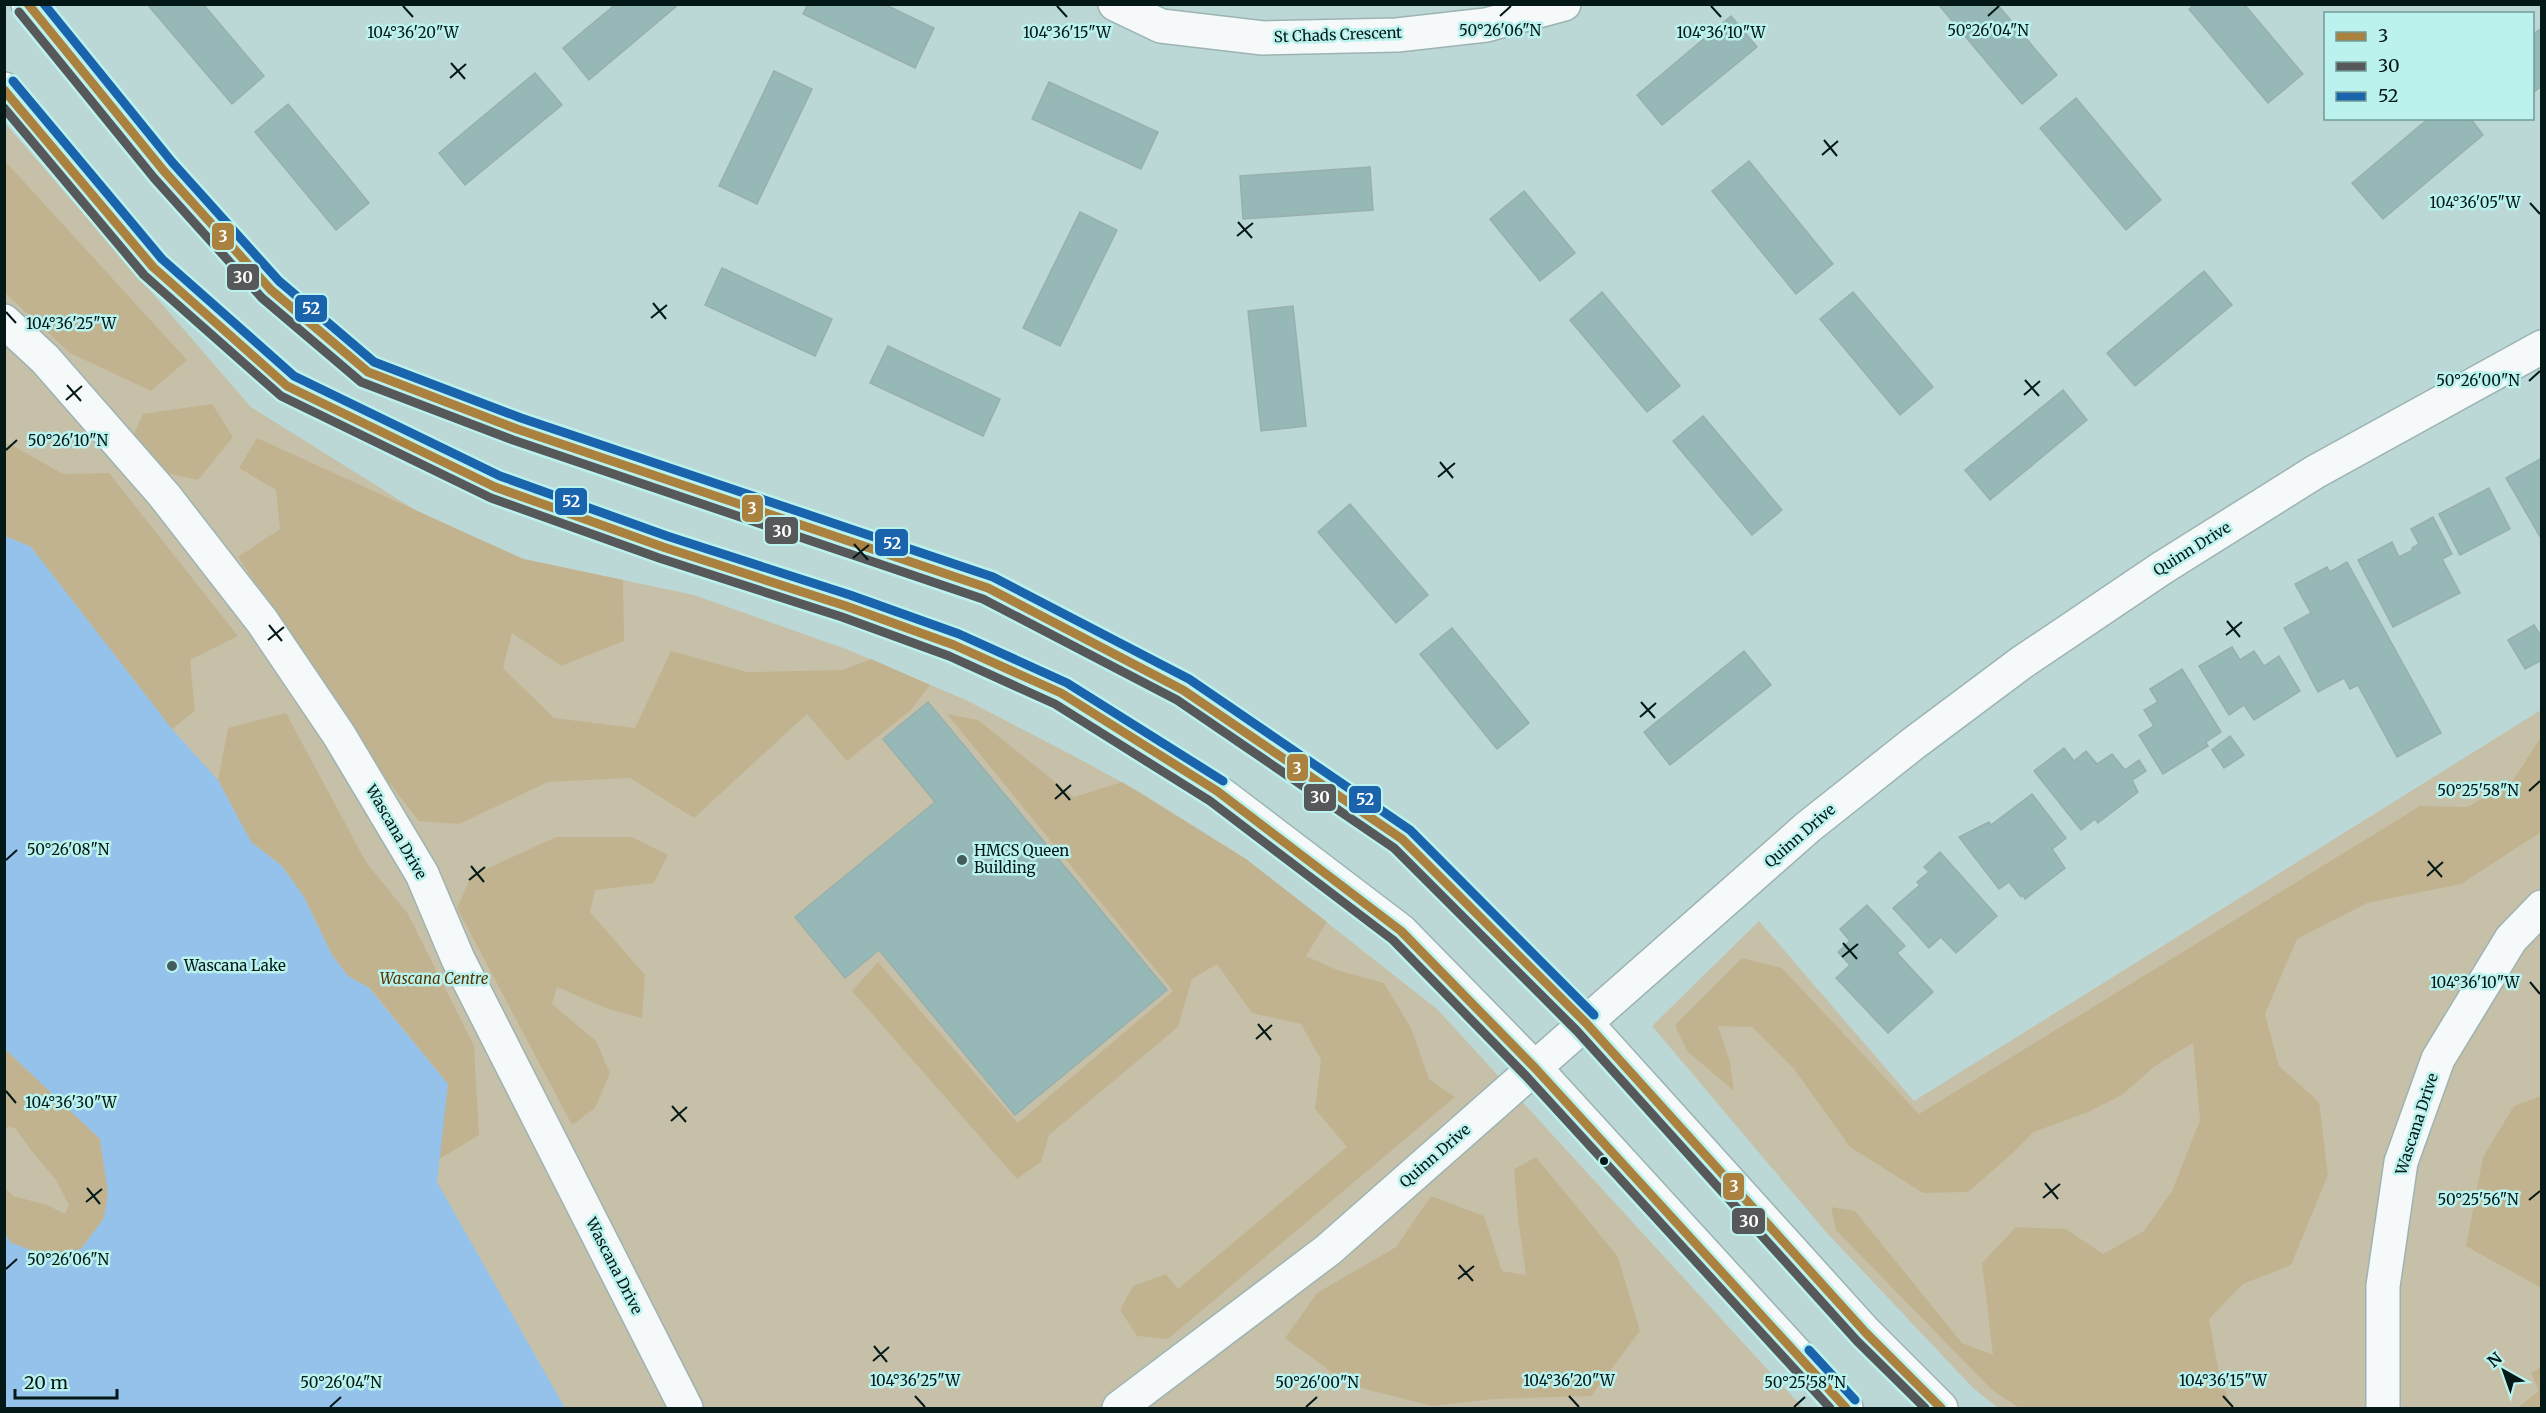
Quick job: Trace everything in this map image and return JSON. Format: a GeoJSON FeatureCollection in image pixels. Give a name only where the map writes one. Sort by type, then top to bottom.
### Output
{"type":"FeatureCollection","features":[{"type":"Feature","properties":{"kind":"main road"},"geometry":{"type":"LineString","coordinates":[[28,4],[163,170],[271,290],[368,372],[517,429],[988,588],[1183,690],[1402,839],[1586,1023],[1866,1333],[1941,1408]]}},
{"type":"Feature","properties":{"kind":"main road","name":"St Chads Crescent"},"geometry":{"type":"LineString","coordinates":[[1115,4],[1161,26],[1263,38],[1397,34],[1486,25],[1564,4]]}},
{"type":"Feature","properties":{"kind":"main road"},"geometry":{"type":"LineString","coordinates":[[4,89],[153,267],[287,386],[495,487],[663,547],[846,606],[954,645],[1061,693],[1217,791],[1401,931],[1535,1068],[1846,1408]]}},
{"type":"Feature","properties":{"kind":"main road","name":"Wascana Drive"},"geometry":{"type":"LineString","coordinates":[[4,321],[45,359],[164,495],[262,621],[339,735],[422,874],[458,959],[686,1408]]}},
{"type":"Feature","properties":{"kind":"main road","name":"Quinn Drive"},"geometry":{"type":"LineString","coordinates":[[1119,1408],[1328,1250],[1808,827],[1914,743],[2021,663],[2162,568],[2315,472],[2541,347]]}},
{"type":"Feature","properties":{"kind":"main road","name":"Wascana Drive"},"geometry":{"type":"LineString","coordinates":[[2383,1408],[2383,1286],[2401,1162],[2438,1059],[2511,939],[2541,907]]}},
{"type":"Feature","properties":{"kind":"green space","name":"Wascana Centre"},"geometry":{"type":"Polygon","coordinates":[[[4,122],[251,407],[425,516],[524,559],[694,595],[846,649],[966,700],[1070,754],[1138,791],[1246,859],[1437,1009],[1803,1408],[5,1408],[4,122]]]}},
{"type":"Feature","properties":{"kind":"green space"},"geometry":{"type":"Polygon","coordinates":[[[4,160],[187,360],[151,391],[70,353],[5,293],[4,160]]]}},
{"type":"Feature","properties":{"kind":"green space"},"geometry":{"type":"Polygon","coordinates":[[[212,404],[233,437],[198,480],[158,471],[134,434],[143,414],[212,404]]]}},
{"type":"Feature","properties":{"kind":"green space"},"geometry":{"type":"Polygon","coordinates":[[[257,438],[523,559],[623,580],[624,641],[561,666],[512,633],[503,668],[554,718],[635,728],[671,651],[747,672],[842,670],[871,659],[930,685],[911,710],[847,761],[807,714],[694,818],[630,778],[548,782],[459,824],[419,821],[387,780],[238,557],[280,529],[276,490],[239,468],[257,438]]]}},
{"type":"Feature","properties":{"kind":"green space"},"geometry":{"type":"Polygon","coordinates":[[[4,443],[10,444],[63,474],[109,473],[238,636],[190,660],[195,711],[172,729],[31,547],[5,536],[4,443]]]}},
{"type":"Feature","properties":{"kind":"green space"},"geometry":{"type":"Polygon","coordinates":[[[2541,710],[2541,1408],[1998,1408],[1973,1388],[1826,1232],[1652,1026],[1759,921],[1914,1101],[2541,710]]]}},
{"type":"Feature","properties":{"kind":"green space"},"geometry":{"type":"Polygon","coordinates":[[[286,713],[366,862],[408,914],[474,1046],[479,1135],[438,1160],[448,1084],[370,988],[348,976],[332,955],[304,897],[282,866],[251,842],[218,780],[228,728],[286,713]]]}},
{"type":"Feature","properties":{"kind":"green space"},"geometry":{"type":"Polygon","coordinates":[[[947,714],[978,720],[1074,797],[1122,782],[1246,859],[1327,922],[1306,956],[1337,970],[1384,983],[1411,1028],[1429,1079],[1455,1097],[1168,1339],[1137,1336],[1120,1310],[1133,1286],[1166,1274],[1178,1289],[1347,1147],[1315,1109],[1321,1060],[1301,1024],[1252,1013],[1217,964],[1192,979],[1178,1027],[1049,1135],[1041,1162],[1017,1179],[852,991],[878,962],[1018,1123],[1173,991],[947,714]]]}},
{"type":"Feature","properties":{"kind":"green space"},"geometry":{"type":"Polygon","coordinates":[[[2541,737],[2541,832],[2461,884],[2367,903],[2297,939],[2265,1014],[2279,1066],[2319,1102],[2328,1175],[2291,1265],[2243,1284],[2209,1319],[2220,1378],[2232,1408],[2019,1408],[1991,1389],[1836,1230],[1831,1207],[1855,1211],[1962,1343],[1993,1355],[1982,1263],[2016,1227],[2066,1229],[2103,1254],[2144,1231],[2172,1191],[2200,1120],[2193,1043],[2155,1066],[2122,1095],[2088,1112],[2034,1132],[1968,1192],[1923,1193],[1850,1147],[1794,1069],[1752,1027],[1718,1026],[1730,1062],[1734,1091],[1687,1051],[1675,1025],[1742,958],[1782,968],[1919,1114],[2420,806],[2467,807],[2512,782],[2541,737]]]}},
{"type":"Feature","properties":{"kind":"green space"},"geometry":{"type":"Polygon","coordinates":[[[556,837],[632,837],[668,855],[654,883],[595,890],[590,912],[645,975],[642,1018],[608,1009],[557,987],[552,1004],[596,1041],[610,1073],[595,1108],[572,1125],[457,908],[471,876],[556,837]]]}},
{"type":"Feature","properties":{"kind":"green space"},"geometry":{"type":"Polygon","coordinates":[[[5,1049],[100,1139],[108,1193],[104,1219],[81,1249],[45,1255],[11,1243],[5,1234],[5,1187],[13,1196],[47,1205],[65,1214],[69,1205],[56,1180],[16,1129],[8,1126],[5,1131],[5,1049]]]}},
{"type":"Feature","properties":{"kind":"green space"},"geometry":{"type":"Polygon","coordinates":[[[2541,1096],[2541,1288],[2466,1246],[2483,1157],[2514,1106],[2541,1096]]]}},
{"type":"Feature","properties":{"kind":"green space"},"geometry":{"type":"Polygon","coordinates":[[[1536,1157],[1618,1257],[1640,1331],[1591,1396],[1494,1399],[1432,1406],[1349,1385],[1285,1338],[1317,1293],[1396,1247],[1431,1196],[1484,1216],[1502,1271],[1526,1275],[1514,1169],[1536,1157]]]}},
{"type":"Feature","properties":{"kind":"green space"},"geometry":{"type":"Polygon","coordinates":[[[2541,1367],[2541,1408],[2517,1408],[2539,1391],[2531,1373],[2541,1367]]]}},
{"type":"Feature","properties":{"kind":"water","name":"Wascana Lake"},"geometry":{"type":"Polygon","coordinates":[[[5,536],[31,547],[172,729],[218,780],[251,842],[282,866],[304,897],[332,955],[348,976],[369,988],[448,1084],[437,1182],[565,1408],[5,1408],[5,1234],[11,1243],[45,1255],[81,1249],[104,1218],[108,1193],[100,1139],[5,1049],[5,536]]]}},
{"type":"Feature","properties":{"kind":"building"},"geometry":{"type":"Polygon","coordinates":[[[147,4],[203,4],[264,76],[232,104],[147,4]]]}},
{"type":"Feature","properties":{"kind":"building"},"geometry":{"type":"Polygon","coordinates":[[[616,4],[679,4],[589,80],[563,48],[616,4]]]}},
{"type":"Feature","properties":{"kind":"building"},"geometry":{"type":"Polygon","coordinates":[[[808,4],[884,4],[934,28],[915,68],[803,14],[808,4]]]}},
{"type":"Feature","properties":{"kind":"building"},"geometry":{"type":"Polygon","coordinates":[[[1938,4],[1997,4],[2057,75],[2022,104],[1938,4]]]}},
{"type":"Feature","properties":{"kind":"building"},"geometry":{"type":"Polygon","coordinates":[[[2195,4],[2244,4],[2303,74],[2268,103],[2189,9],[2195,4]]]}},
{"type":"Feature","properties":{"kind":"building"},"geometry":{"type":"Polygon","coordinates":[[[1731,16],[1757,47],[1662,125],[1637,95],[1731,16]]]}},
{"type":"Feature","properties":{"kind":"building"},"geometry":{"type":"Polygon","coordinates":[[[2542,28],[2542,86],[2534,92],[2534,34],[2542,28]]]}},
{"type":"Feature","properties":{"kind":"building"},"geometry":{"type":"Polygon","coordinates":[[[774,71],[812,89],[757,204],[719,186],[774,71]]]}},
{"type":"Feature","properties":{"kind":"building"},"geometry":{"type":"Polygon","coordinates":[[[535,73],[562,105],[465,185],[439,153],[535,73]]]}},
{"type":"Feature","properties":{"kind":"building"},"geometry":{"type":"Polygon","coordinates":[[[1049,82],[1158,132],[1141,169],[1032,119],[1049,82]]]}},
{"type":"Feature","properties":{"kind":"building"},"geometry":{"type":"Polygon","coordinates":[[[2076,98],[2161,200],[2126,230],[2040,128],[2076,98]]]}},
{"type":"Feature","properties":{"kind":"building"},"geometry":{"type":"Polygon","coordinates":[[[288,104],[369,203],[336,230],[255,132],[288,104]]]}},
{"type":"Feature","properties":{"kind":"building"},"geometry":{"type":"Polygon","coordinates":[[[2427,120],[2472,120],[2483,135],[2383,219],[2352,183],[2427,120]]]}},
{"type":"Feature","properties":{"kind":"building"},"geometry":{"type":"Polygon","coordinates":[[[1749,161],[1833,264],[1796,294],[1712,191],[1749,161]]]}},
{"type":"Feature","properties":{"kind":"building"},"geometry":{"type":"Polygon","coordinates":[[[1370,167],[1373,210],[1243,219],[1240,176],[1370,167]]]}},
{"type":"Feature","properties":{"kind":"building"},"geometry":{"type":"Polygon","coordinates":[[[1524,191],[1575,253],[1540,281],[1490,219],[1524,191]]]}},
{"type":"Feature","properties":{"kind":"building"},"geometry":{"type":"Polygon","coordinates":[[[1080,212],[1117,230],[1060,346],[1023,328],[1080,212]]]}},
{"type":"Feature","properties":{"kind":"building"},"geometry":{"type":"Polygon","coordinates":[[[722,268],[832,319],[815,356],[705,305],[722,268]]]}},
{"type":"Feature","properties":{"kind":"building"},"geometry":{"type":"Polygon","coordinates":[[[2204,271],[2232,305],[2135,386],[2107,353],[2204,271]]]}},
{"type":"Feature","properties":{"kind":"building"},"geometry":{"type":"Polygon","coordinates":[[[1602,292],[1680,386],[1647,412],[1570,320],[1602,292]]]}},
{"type":"Feature","properties":{"kind":"building"},"geometry":{"type":"Polygon","coordinates":[[[1853,292],[1933,387],[1900,415],[1820,319],[1853,292]]]}},
{"type":"Feature","properties":{"kind":"building"},"geometry":{"type":"Polygon","coordinates":[[[1293,306],[1306,426],[1261,431],[1248,311],[1293,306]]]}},
{"type":"Feature","properties":{"kind":"building"},"geometry":{"type":"Polygon","coordinates":[[[888,346],[1000,399],[983,436],[870,383],[888,346]]]}},
{"type":"Feature","properties":{"kind":"building"},"geometry":{"type":"Polygon","coordinates":[[[2063,390],[2087,420],[1990,500],[1965,470],[2063,390]]]}},
{"type":"Feature","properties":{"kind":"building"},"geometry":{"type":"Polygon","coordinates":[[[1703,416],[1782,510],[1752,535],[1673,441],[1703,416]]]}},
{"type":"Feature","properties":{"kind":"building"},"geometry":{"type":"Polygon","coordinates":[[[2542,458],[2542,540],[2506,478],[2542,458]]]}},
{"type":"Feature","properties":{"kind":"building"},"geometry":{"type":"Polygon","coordinates":[[[2489,488],[2510,529],[2460,555],[2439,514],[2489,488]]]}},
{"type":"Feature","properties":{"kind":"building"},"geometry":{"type":"Polygon","coordinates":[[[1350,504],[1428,595],[1396,623],[1318,532],[1350,504]]]}},
{"type":"Feature","properties":{"kind":"building"},"geometry":{"type":"Polygon","coordinates":[[[2433,517],[2452,554],[2442,559],[2460,593],[2393,627],[2358,560],[2392,542],[2399,557],[2413,550],[2412,548],[2419,544],[2411,529],[2433,517]]]}},
{"type":"Feature","properties":{"kind":"building"},"geometry":{"type":"Polygon","coordinates":[[[2347,562],[2441,733],[2397,757],[2358,685],[2350,689],[2344,678],[2318,692],[2284,628],[2311,613],[2295,584],[2327,567],[2330,572],[2347,562]]]}},
{"type":"Feature","properties":{"kind":"building"},"geometry":{"type":"Polygon","coordinates":[[[2534,625],[2542,638],[2542,660],[2525,669],[2508,640],[2534,625]]]}},
{"type":"Feature","properties":{"kind":"building"},"geometry":{"type":"Polygon","coordinates":[[[1452,628],[1529,723],[1497,749],[1420,654],[1452,628]]]}},
{"type":"Feature","properties":{"kind":"building"},"geometry":{"type":"Polygon","coordinates":[[[2232,647],[2240,660],[2254,651],[2264,666],[2279,656],[2300,691],[2254,720],[2244,705],[2229,715],[2199,666],[2232,647]]]}},
{"type":"Feature","properties":{"kind":"building"},"geometry":{"type":"Polygon","coordinates":[[[1744,651],[1771,685],[1670,765],[1644,732],[1744,651]]]}},
{"type":"Feature","properties":{"kind":"building"},"geometry":{"type":"Polygon","coordinates":[[[2182,669],[2221,732],[2206,742],[2208,746],[2163,774],[2139,735],[2154,726],[2144,710],[2158,702],[2150,689],[2182,669]]]}},
{"type":"Feature","properties":{"kind":"building","name":"HMCS Queen Building"},"geometry":{"type":"Polygon","coordinates":[[[928,702],[1167,990],[1015,1115],[879,950],[845,978],[795,917],[935,802],[883,739],[928,702]]]}},
{"type":"Feature","properties":{"kind":"building"},"geometry":{"type":"Polygon","coordinates":[[[2230,736],[2244,755],[2224,768],[2212,750],[2230,736]]]}},
{"type":"Feature","properties":{"kind":"building"},"geometry":{"type":"Polygon","coordinates":[[[2064,748],[2074,761],[2086,751],[2097,764],[2112,754],[2125,770],[2139,760],[2146,771],[2132,780],[2138,792],[2098,823],[2095,819],[2081,830],[2034,771],[2064,748]]]}},
{"type":"Feature","properties":{"kind":"building"},"geometry":{"type":"Polygon","coordinates":[[[2032,794],[2066,838],[2052,849],[2065,868],[2025,899],[2009,882],[1999,889],[1959,837],[1989,822],[1991,825],[2032,794]]]}},
{"type":"Feature","properties":{"kind":"building"},"geometry":{"type":"Polygon","coordinates":[[[1940,852],[1997,916],[1956,953],[1941,937],[1929,948],[1893,908],[1920,885],[1917,882],[1929,872],[1924,867],[1940,852]]]}},
{"type":"Feature","properties":{"kind":"building"},"geometry":{"type":"Polygon","coordinates":[[[1867,905],[1905,946],[1897,953],[1933,992],[1888,1033],[1836,978],[1850,965],[1838,952],[1850,941],[1840,929],[1867,905]]]}},
{"type":"Feature","properties":{"kind":"transit line","name":"3"},"geometry":{"type":"LineString","coordinates":[[28,4],[163,170],[271,290],[368,372],[517,429],[988,588],[1183,690],[1402,839],[1586,1023],[1866,1333],[1941,1408]]}},
{"type":"Feature","properties":{"kind":"transit line","name":"52"},"geometry":{"type":"LineString","coordinates":[[44,4],[172,162],[279,281],[374,362],[521,418],[993,577],[1189,679],[1410,830],[1594,1015]]}},
{"type":"Feature","properties":{"kind":"transit line","name":"30"},"geometry":{"type":"LineString","coordinates":[[19,12],[154,178],[262,298],[361,382],[513,440],[983,599],[1177,700],[1394,848],[1577,1031],[1857,1341],[1925,1408]]}},
{"type":"Feature","properties":{"kind":"transit line","name":"52"},"geometry":{"type":"LineString","coordinates":[[13,81],[162,259],[294,376],[500,476],[667,536],[850,595],[959,634],[1067,683],[1223,781]]}},
{"type":"Feature","properties":{"kind":"transit line","name":"3"},"geometry":{"type":"LineString","coordinates":[[4,90],[153,267],[287,386],[495,487],[663,547],[846,606],[954,645],[1061,693],[1217,791],[1401,931],[1535,1068],[1846,1408]]}},
{"type":"Feature","properties":{"kind":"transit line","name":"30"},"geometry":{"type":"LineString","coordinates":[[4,108],[144,275],[281,396],[491,498],[659,558],[842,617],[949,656],[1055,704],[1210,801],[1393,940],[1526,1076],[1830,1408]]}},
{"type":"Feature","properties":{"kind":"transit line","name":"52"},"geometry":{"type":"LineString","coordinates":[[1809,1350],[1855,1400]]}},
{"type":"Feature","properties":{"kind":"place","name":"HMCS Queen Building"},"geometry":{"type":"Point","coordinates":[962,860]}},
{"type":"Feature","properties":{"kind":"place","name":"Wascana Lake"},"geometry":{"type":"Point","coordinates":[172,966]}}]}
